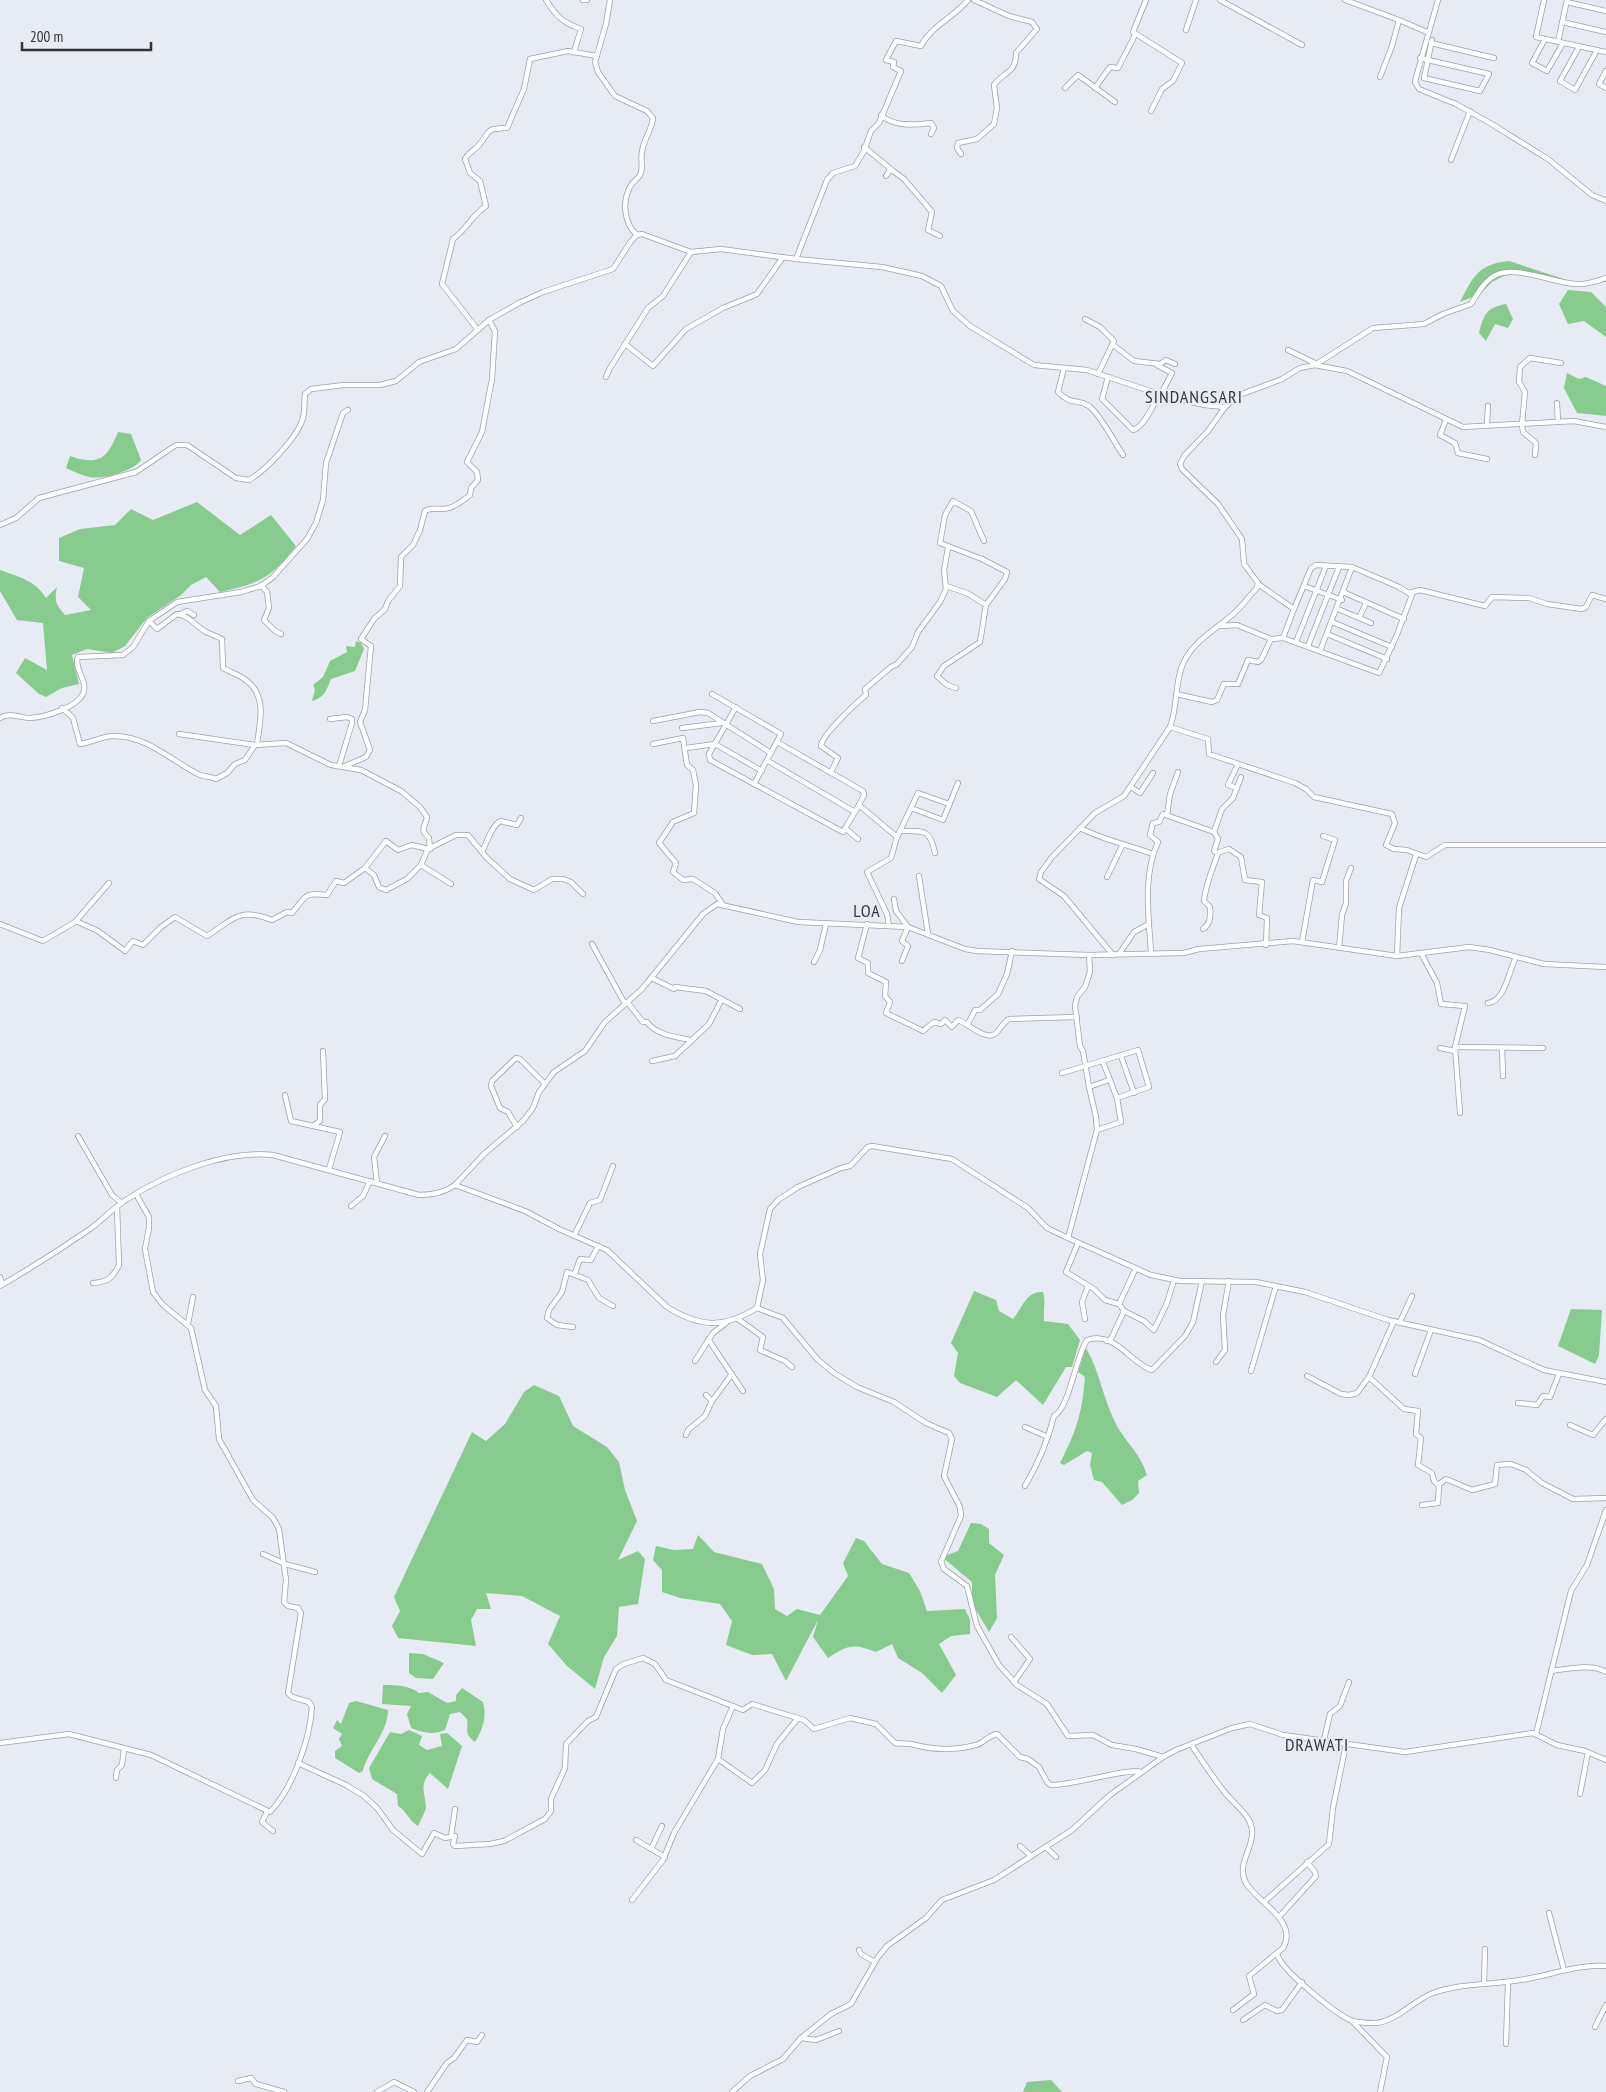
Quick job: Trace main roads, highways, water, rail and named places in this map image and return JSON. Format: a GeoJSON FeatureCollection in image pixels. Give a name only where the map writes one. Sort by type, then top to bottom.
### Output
{"type":"FeatureCollection","features":[{"type":"Feature","properties":{"kind":"district","name":"SINDANGSARI"},"geometry":{"type":"Point","coordinates":[1194,397]}},
{"type":"Feature","properties":{"kind":"district","name":"LOA"},"geometry":{"type":"Point","coordinates":[867,911]}},
{"type":"Feature","properties":{"kind":"district","name":"DRAWATI"},"geometry":{"type":"Point","coordinates":[1317,1745]}}]}
